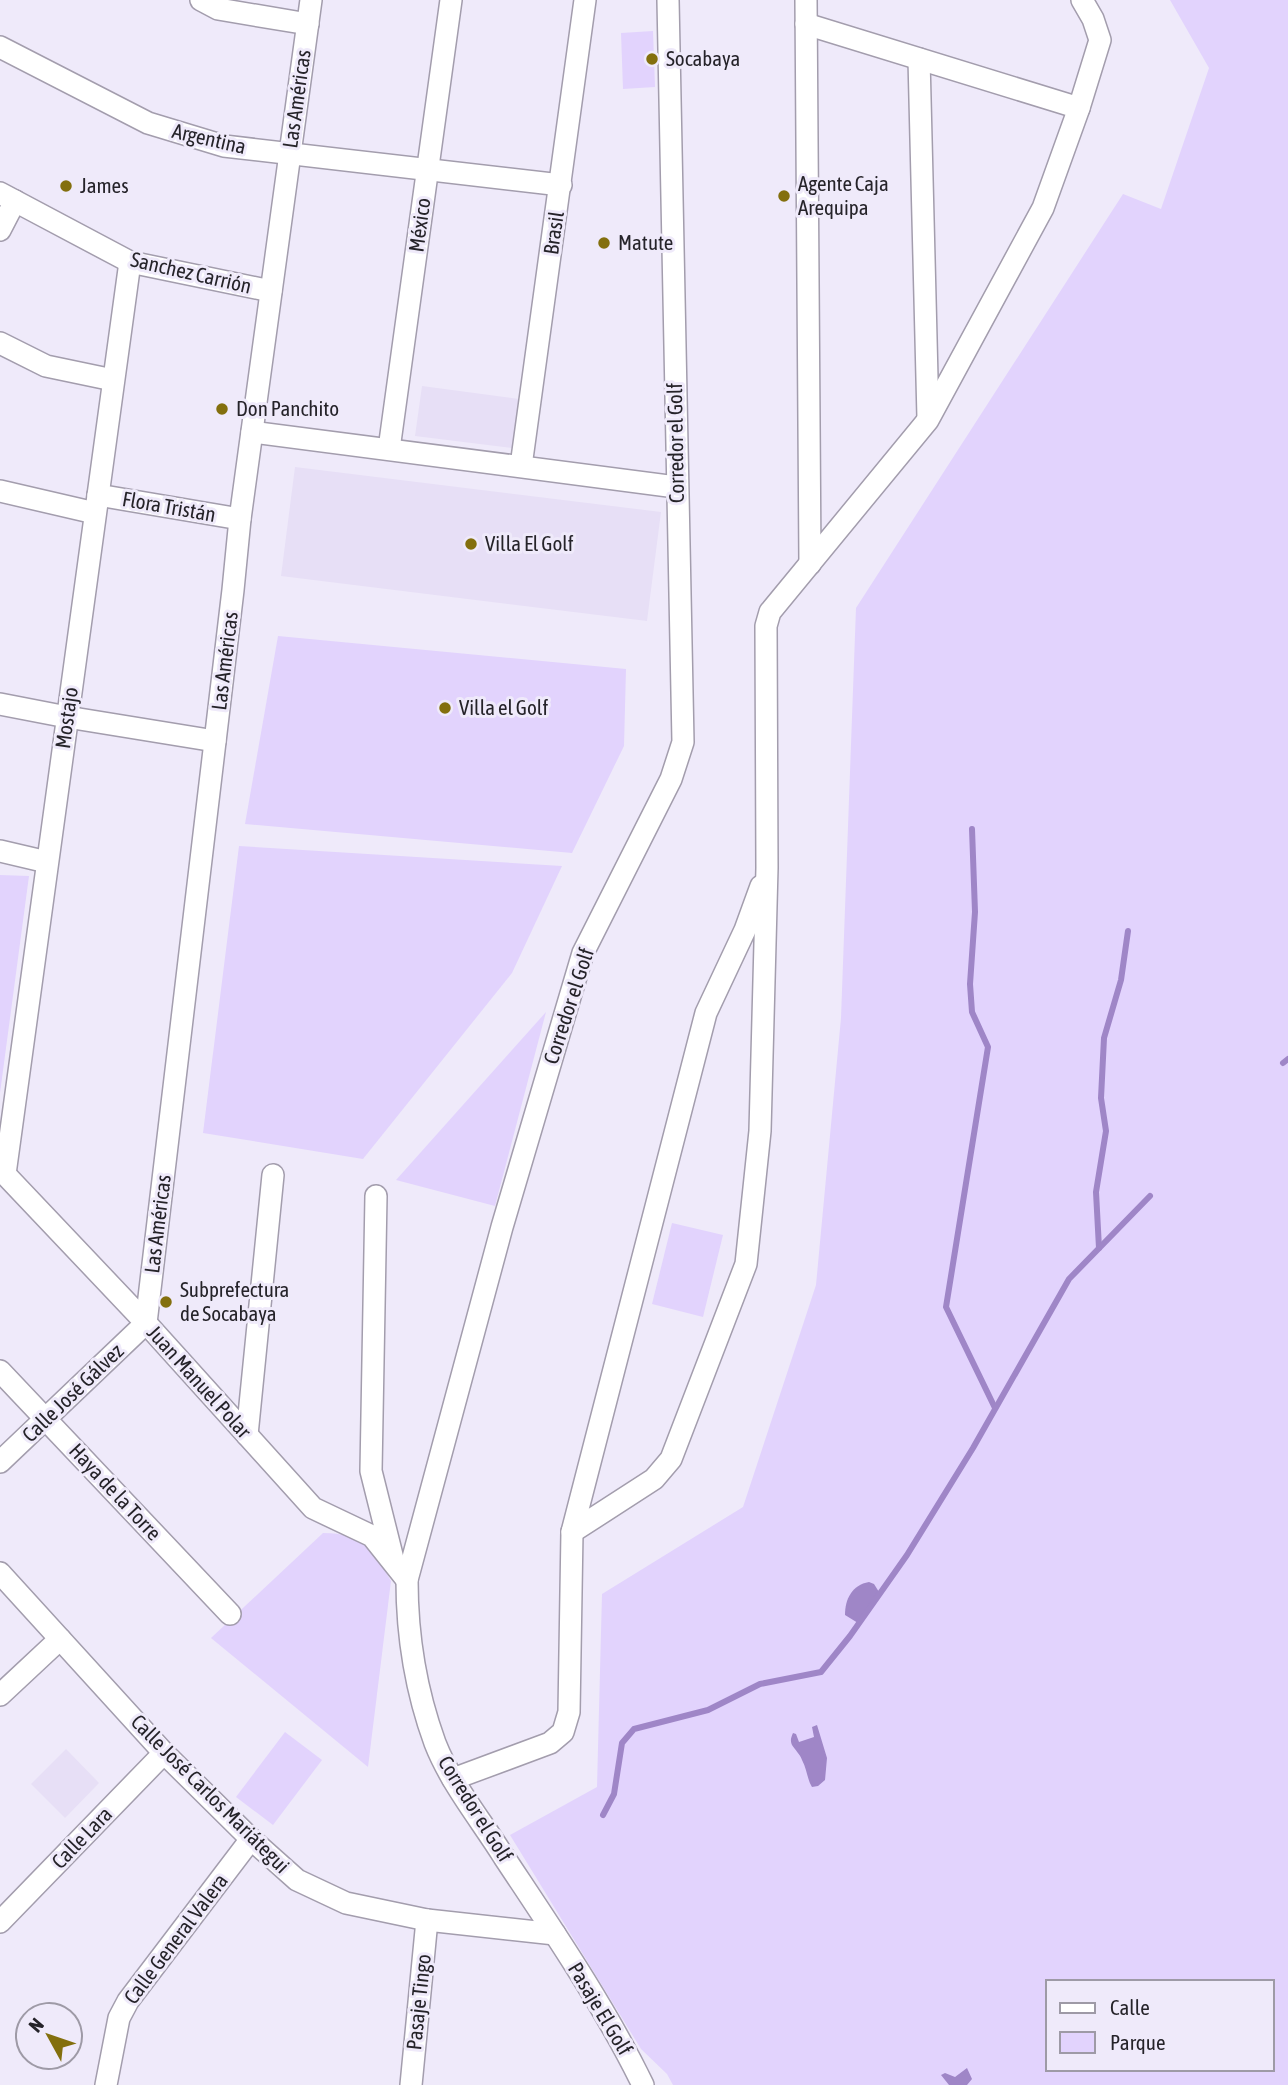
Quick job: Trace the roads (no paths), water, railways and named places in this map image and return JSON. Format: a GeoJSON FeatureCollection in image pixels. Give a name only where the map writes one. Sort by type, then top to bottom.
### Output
{"type":"FeatureCollection","features":[{"type":"Feature","properties":{"kind":"street"},"geometry":{"type":"LineString","coordinates":[[201,0],[218,9],[308,24]]}},
{"type":"Feature","properties":{"kind":"street","name":"Las Américas"},"geometry":{"type":"LineString","coordinates":[[146,1323],[240,519],[311,0]]}},
{"type":"Feature","properties":{"kind":"street","name":"México"},"geometry":{"type":"LineString","coordinates":[[389,449],[451,0]]}},
{"type":"Feature","properties":{"kind":"street","name":"Brasil"},"geometry":{"type":"LineString","coordinates":[[521,466],[585,0]]}},
{"type":"Feature","properties":{"kind":"street","name":"Corredor el Golf"},"geometry":{"type":"LineString","coordinates":[[555,1934],[453,1779],[435,1743],[416,1675],[400,1572],[583,953],[671,779],[682,742],[668,0]]}},
{"type":"Feature","properties":{"kind":"street"},"geometry":{"type":"LineString","coordinates":[[806,0],[810,564]]}},
{"type":"Feature","properties":{"kind":"street"},"geometry":{"type":"LineString","coordinates":[[572,1532],[654,1479],[671,1459],[746,1264],[760,1131],[767,867],[765,626],[770,612],[928,420],[1043,208],[1096,60],[1100,40],[1093,19],[1082,0]]}},
{"type":"Feature","properties":{"kind":"street"},"geometry":{"type":"LineString","coordinates":[[806,24],[1079,108]]}},
{"type":"Feature","properties":{"kind":"street","name":"Argentina"},"geometry":{"type":"LineString","coordinates":[[0,47],[148,124],[223,146],[561,185]]}},
{"type":"Feature","properties":{"kind":"street"},"geometry":{"type":"LineString","coordinates":[[919,59],[928,420]]}},
{"type":"Feature","properties":{"kind":"street"},"geometry":{"type":"LineString","coordinates":[[0,230],[7,197]]}},
{"type":"Feature","properties":{"kind":"street","name":"Sanchez Carrión"},"geometry":{"type":"LineString","coordinates":[[7,197],[130,261],[271,291]]}},
{"type":"Feature","properties":{"kind":"street","name":"Mostajo"},"geometry":{"type":"LineString","coordinates":[[2,1171],[130,261]]}},
{"type":"Feature","properties":{"kind":"street"},"geometry":{"type":"LineString","coordinates":[[0,343],[46,366],[113,380]]}},
{"type":"Feature","properties":{"kind":"street"},"geometry":{"type":"LineString","coordinates":[[251,432],[676,487]]}},
{"type":"Feature","properties":{"kind":"street","name":"Flora Tristán"},"geometry":{"type":"LineString","coordinates":[[0,491],[240,519]]}},
{"type":"Feature","properties":{"kind":"street"},"geometry":{"type":"LineString","coordinates":[[0,704],[215,741]]}},
{"type":"Feature","properties":{"kind":"street"},"geometry":{"type":"LineString","coordinates":[[0,851],[47,862]]}},
{"type":"Feature","properties":{"kind":"street"},"geometry":{"type":"LineString","coordinates":[[453,1779],[550,1744],[563,1732],[569,1712],[572,1532],[706,1013],[745,930],[767,867]]}},
{"type":"Feature","properties":{"kind":"street","name":"Juan Manuel Polar"},"geometry":{"type":"LineString","coordinates":[[2,1171],[146,1323],[313,1508],[372,1536],[400,1572]]}},
{"type":"Feature","properties":{"kind":"street"},"geometry":{"type":"LineString","coordinates":[[247,1435],[273,1175]]}},
{"type":"Feature","properties":{"kind":"street"},"geometry":{"type":"LineString","coordinates":[[376,1196],[371,1471],[400,1572]]}},
{"type":"Feature","properties":{"kind":"street","name":"Calle José Gálvez"},"geometry":{"type":"LineString","coordinates":[[0,1462],[146,1323]]}},
{"type":"Feature","properties":{"kind":"street","name":"Haya de la Torre"},"geometry":{"type":"LineString","coordinates":[[0,1371],[230,1614]]}},
{"type":"Feature","properties":{"kind":"street","name":"Calle José Carlos Mariátegui"},"geometry":{"type":"LineString","coordinates":[[0,1573],[164,1753],[251,1839],[297,1880],[346,1903],[427,1920],[555,1934]]}},
{"type":"Feature","properties":{"kind":"street"},"geometry":{"type":"LineString","coordinates":[[0,1695],[60,1639]]}},
{"type":"Feature","properties":{"kind":"street","name":"Calle Lara"},"geometry":{"type":"LineString","coordinates":[[0,1922],[164,1753]]}},
{"type":"Feature","properties":{"kind":"street","name":"Calle General Valera"},"geometry":{"type":"LineString","coordinates":[[106,2085],[119,2018],[128,2001],[251,1839]]}},
{"type":"Feature","properties":{"kind":"street","name":"Pasaje Tingo"},"geometry":{"type":"LineString","coordinates":[[411,2085],[427,1920]]}},
{"type":"Feature","properties":{"kind":"street","name":"Pasaje El Golf"},"geometry":{"type":"LineString","coordinates":[[555,1934],[630,2057],[643,2085]]}},
{"type":"Feature","properties":{"kind":"waterway"},"geometry":{"type":"LineString","coordinates":[[972,829],[975,912],[970,984],[972,1012],[988,1047],[946,1307],[995,1408]]}},
{"type":"Feature","properties":{"kind":"waterway"},"geometry":{"type":"LineString","coordinates":[[1099,1248],[1096,1192],[1106,1131],[1101,1098],[1104,1038],[1121,980],[1128,931]]}},
{"type":"Feature","properties":{"kind":"waterway"},"geometry":{"type":"LineString","coordinates":[[1283,1063],[1288,1059]]}},
{"type":"Feature","properties":{"kind":"waterway"},"geometry":{"type":"LineString","coordinates":[[603,1815],[614,1794],[622,1743],[634,1729],[708,1710],[760,1684],[821,1672],[907,1555],[973,1448],[1069,1279],[1150,1196]]}},
{"type":"Feature","properties":{"kind":"place","name":"Socabaya"},"geometry":{"type":"Point","coordinates":[652,59]}},
{"type":"Feature","properties":{"kind":"place","name":"James"},"geometry":{"type":"Point","coordinates":[66,186]}},
{"type":"Feature","properties":{"kind":"place","name":"Agente Caja Arequipa"},"geometry":{"type":"Point","coordinates":[784,196]}},
{"type":"Feature","properties":{"kind":"place","name":"Matute"},"geometry":{"type":"Point","coordinates":[604,243]}},
{"type":"Feature","properties":{"kind":"place","name":"Don Panchito"},"geometry":{"type":"Point","coordinates":[222,409]}},
{"type":"Feature","properties":{"kind":"place","name":"Villa El Golf"},"geometry":{"type":"Point","coordinates":[471,544]}},
{"type":"Feature","properties":{"kind":"place","name":"Villa el Golf"},"geometry":{"type":"Point","coordinates":[445,708]}},
{"type":"Feature","properties":{"kind":"place","name":"Subprefectura de Socabaya"},"geometry":{"type":"Point","coordinates":[166,1302]}}]}
